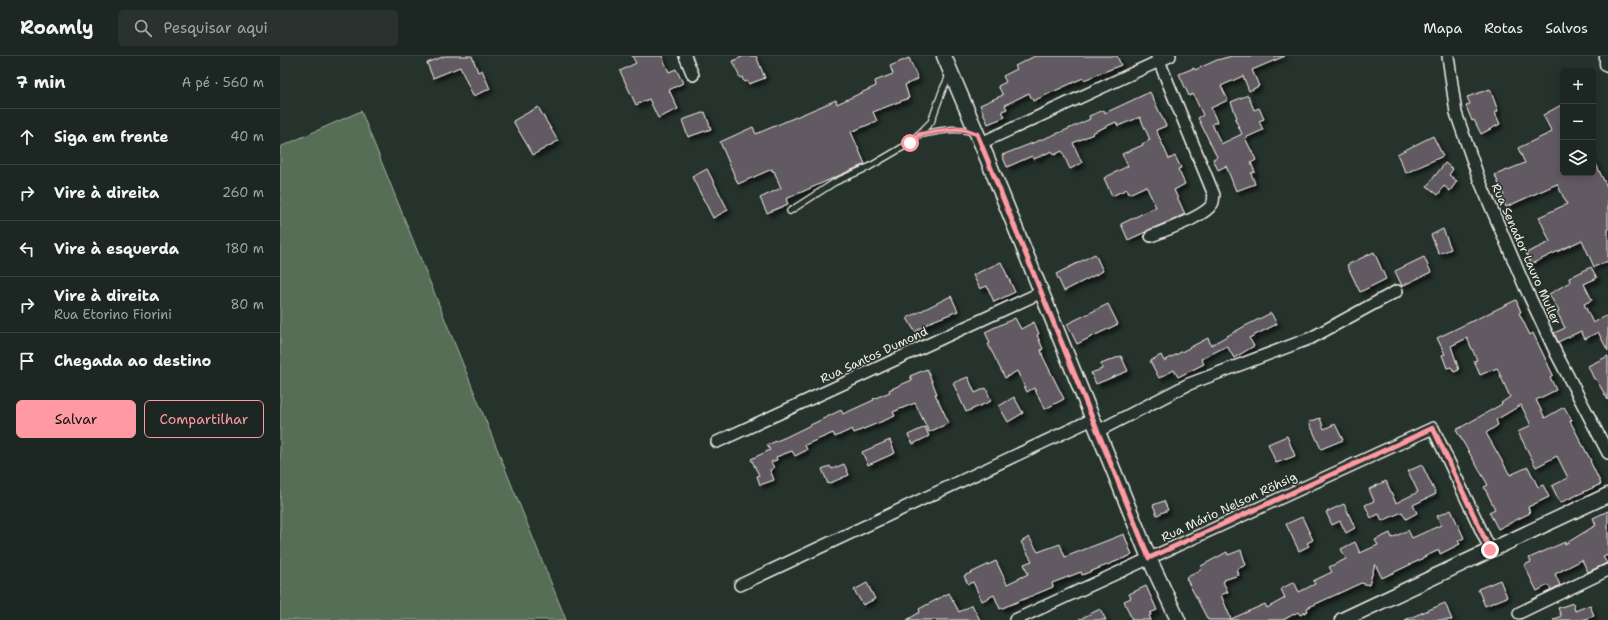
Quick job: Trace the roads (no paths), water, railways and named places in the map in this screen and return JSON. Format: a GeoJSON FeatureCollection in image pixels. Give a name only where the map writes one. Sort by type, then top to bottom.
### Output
{"type":"FeatureCollection","features":[{"type":"Feature","properties":{"kind":"main road"},"geometry":{"type":"LineString","coordinates":[[1608,56],[1608,64]]}},
{"type":"Feature","properties":{"kind":"street"},"geometry":{"type":"LineString","coordinates":[[685,56],[693,75]]}},
{"type":"Feature","properties":{"kind":"street"},"geometry":{"type":"LineString","coordinates":[[944,56],[1042,292],[1149,558],[1178,620]]}},
{"type":"Feature","properties":{"kind":"street"},"geometry":{"type":"LineString","coordinates":[[979,139],[1158,58],[1170,56]]}},
{"type":"Feature","properties":{"kind":"street","name":"Rua Senador Lauro Muller"},"geometry":{"type":"LineString","coordinates":[[1448,56],[1456,113],[1479,179],[1525,288],[1556,353],[1608,454]]}},
{"type":"Feature","properties":{"kind":"street"},"geometry":{"type":"LineString","coordinates":[[1151,236],[1198,216],[1207,210],[1213,203],[1214,195],[1158,58]]}},
{"type":"Feature","properties":{"kind":"street"},"geometry":{"type":"LineString","coordinates":[[740,585],[1189,384],[1311,338],[1397,291]]}},
{"type":"Feature","properties":{"kind":"street","name":"Rua Santos Dumond"},"geometry":{"type":"LineString","coordinates":[[717,442],[1042,292]]}},
{"type":"Feature","properties":{"kind":"street","name":"Rua Mário Nelson Röhsig"},"geometry":{"type":"LineString","coordinates":[[1015,620],[1433,428],[1490,550]]}},
{"type":"Feature","properties":{"kind":"street"},"geometry":{"type":"LineString","coordinates":[[1342,620],[1608,495]]}},
{"type":"Feature","properties":{"kind":"street"},"geometry":{"type":"LineString","coordinates":[[1519,613],[1608,570]]}},
{"type":"Feature","properties":{"kind":"lane"},"geometry":{"type":"LineString","coordinates":[[790,211],[835,182],[869,167],[910,143],[931,122],[943,89],[951,73]]}},
{"type":"Feature","properties":{"kind":"lane"},"geometry":{"type":"LineString","coordinates":[[918,135],[938,131],[963,129],[979,139]]}}]}
